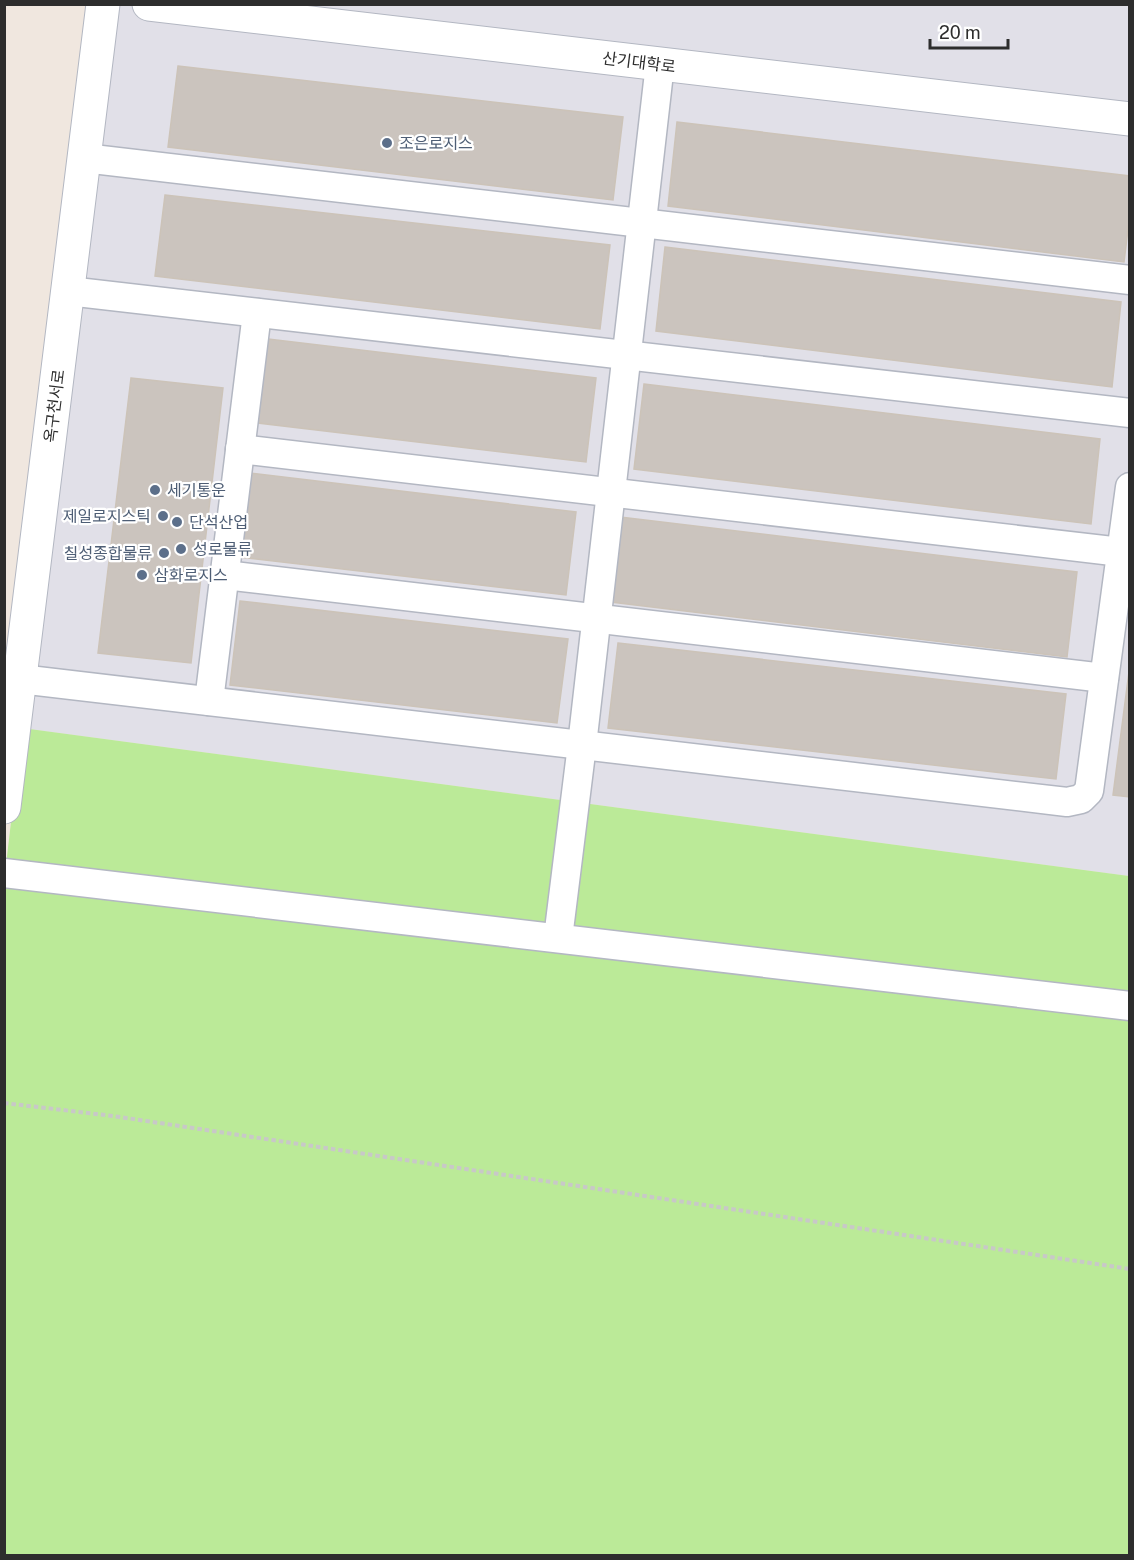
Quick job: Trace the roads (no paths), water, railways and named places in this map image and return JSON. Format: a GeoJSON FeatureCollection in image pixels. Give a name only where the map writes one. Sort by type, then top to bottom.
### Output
{"type":"FeatureCollection","features":[{"type":"Feature","properties":{"kind":"street","name":"옥구천서로"},"geometry":{"type":"LineString","coordinates":[[4,807],[103,4]]}},
{"type":"Feature","properties":{"kind":"street","name":"산기대학로"},"geometry":{"type":"LineString","coordinates":[[149,4],[1130,119]]}},
{"type":"Feature","properties":{"kind":"street"},"geometry":{"type":"LineString","coordinates":[[558,939],[660,64]]}},
{"type":"Feature","properties":{"kind":"street"},"geometry":{"type":"LineString","coordinates":[[84,158],[1130,280]]}},
{"type":"Feature","properties":{"kind":"street"},"geometry":{"type":"LineString","coordinates":[[68,291],[1130,413]]}},
{"type":"Feature","properties":{"kind":"street"},"geometry":{"type":"LineString","coordinates":[[209,701],[257,313]]}},
{"type":"Feature","properties":{"kind":"street"},"geometry":{"type":"LineString","coordinates":[[240,449],[1121,552]]}},
{"type":"Feature","properties":{"kind":"street"},"geometry":{"type":"LineString","coordinates":[[20,679],[1067,802],[1081,799],[1089,791],[1130,486]]}},
{"type":"Feature","properties":{"kind":"street"},"geometry":{"type":"LineString","coordinates":[[225,575],[1104,678]]}},
{"type":"Feature","properties":{"kind":"street"},"geometry":{"type":"LineString","coordinates":[[4,873],[1130,1006]]}},
{"type":"Feature","properties":{"kind":"place","name":"조은로지스"},"geometry":{"type":"Point","coordinates":[387,143]}},
{"type":"Feature","properties":{"kind":"place","name":"세기통운"},"geometry":{"type":"Point","coordinates":[155,490]}},
{"type":"Feature","properties":{"kind":"place","name":"제일로지스틱"},"geometry":{"type":"Point","coordinates":[163,516]}},
{"type":"Feature","properties":{"kind":"place","name":"단석산업"},"geometry":{"type":"Point","coordinates":[177,522]}},
{"type":"Feature","properties":{"kind":"place","name":"성로물류"},"geometry":{"type":"Point","coordinates":[181,549]}},
{"type":"Feature","properties":{"kind":"place","name":"칠성종합물류"},"geometry":{"type":"Point","coordinates":[164,553]}},
{"type":"Feature","properties":{"kind":"place","name":"삼화로지스"},"geometry":{"type":"Point","coordinates":[142,575]}}]}
